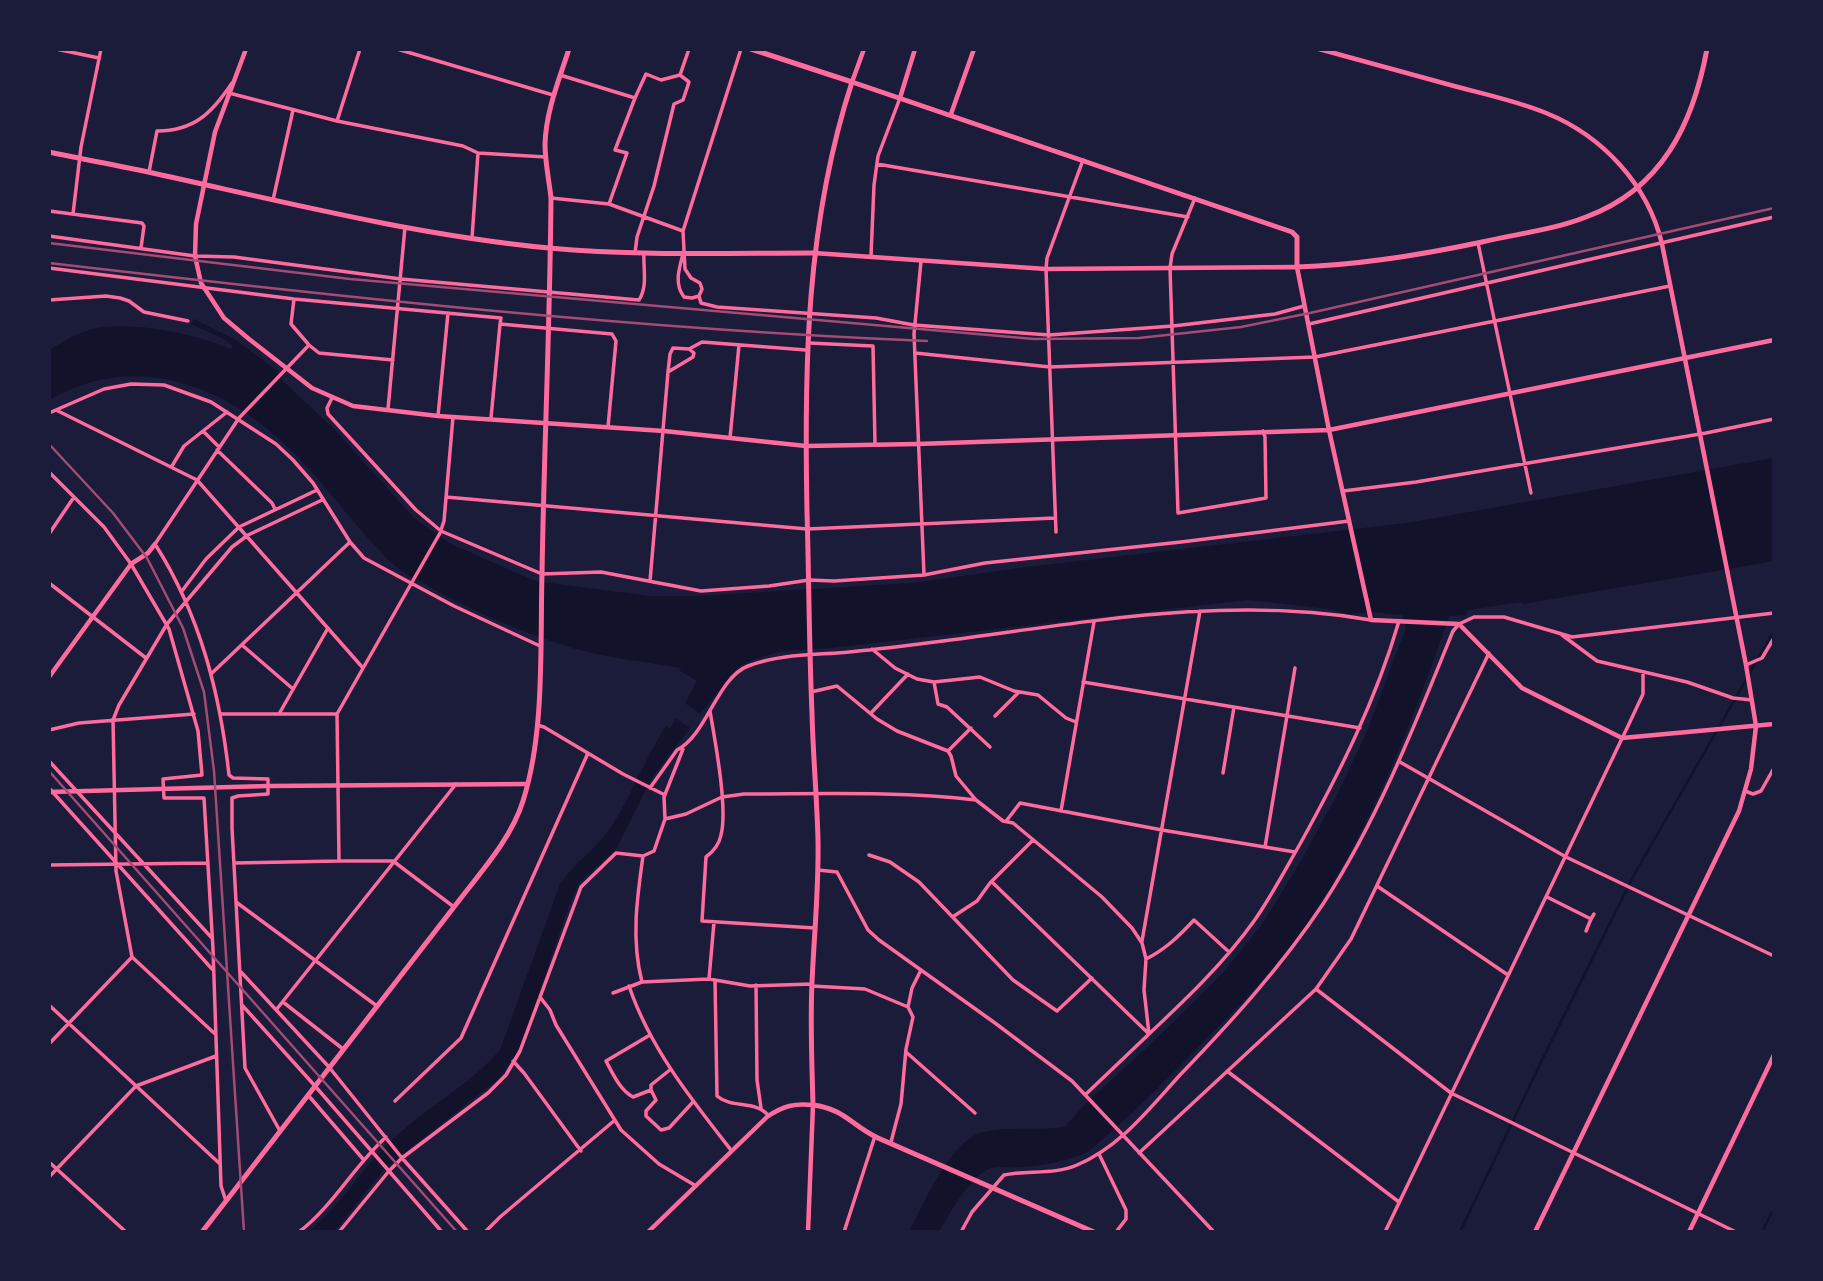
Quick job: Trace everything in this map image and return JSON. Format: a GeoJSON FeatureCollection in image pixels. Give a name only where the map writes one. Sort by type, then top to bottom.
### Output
{"type":"FeatureCollection","features":[{"type":"Feature","properties":{"kind":"main road"},"geometry":{"type":"LineString","coordinates":[[202,1232],[491,858],[514,822],[523,802],[534,758],[541,643],[551,198],[546,130],[569,49]]}},
{"type":"Feature","properties":{"kind":"main road"},"geometry":{"type":"LineString","coordinates":[[751,49],[951,114],[1292,232],[1297,237],[1297,267],[1381,261],[1478,243],[1587,217],[1605,209],[1637,187],[1660,165],[1686,124],[1698,91],[1707,49]]}},
{"type":"Feature","properties":{"kind":"main road"},"geometry":{"type":"LineString","coordinates":[[852,82],[829,163],[814,253],[807,343],[807,529],[818,870],[812,985],[813,1105],[830,1107],[875,1136],[938,1166],[1094,1232]]}},
{"type":"Feature","properties":{"kind":"main road"},"geometry":{"type":"LineString","coordinates":[[49,152],[272,202],[472,239],[550,248],[635,253],[814,253]]}},
{"type":"Feature","properties":{"kind":"street"},"geometry":{"type":"LineString","coordinates":[[56,49],[99,58]]}},
{"type":"Feature","properties":{"kind":"street"},"geometry":{"type":"LineString","coordinates":[[73,214],[79,159],[101,49]]}},
{"type":"Feature","properties":{"kind":"street"},"geometry":{"type":"LineString","coordinates":[[246,49],[215,132],[196,224],[195,256],[204,288],[224,318],[312,388],[353,407],[439,416],[664,431],[806,446],[1329,430],[1774,340]]}},
{"type":"Feature","properties":{"kind":"street"},"geometry":{"type":"LineString","coordinates":[[337,121],[360,49]]}},
{"type":"Feature","properties":{"kind":"street"},"geometry":{"type":"LineString","coordinates":[[397,49],[554,95]]}},
{"type":"Feature","properties":{"kind":"street"},"geometry":{"type":"LineString","coordinates":[[680,75],[690,49]]}},
{"type":"Feature","properties":{"kind":"street"},"geometry":{"type":"LineString","coordinates":[[741,49],[683,231],[685,270],[691,278],[700,283],[701,303],[707,306],[876,318],[914,325],[1049,335],[1173,326],[1275,314],[1304,306]]}},
{"type":"Feature","properties":{"kind":"street"},"geometry":{"type":"LineString","coordinates":[[852,82],[864,49]]}},
{"type":"Feature","properties":{"kind":"street"},"geometry":{"type":"LineString","coordinates":[[871,258],[877,164],[915,49]]}},
{"type":"Feature","properties":{"kind":"street"},"geometry":{"type":"LineString","coordinates":[[951,114],[974,49]]}},
{"type":"Feature","properties":{"kind":"street"},"geometry":{"type":"LineString","coordinates":[[1319,49],[1545,112],[1587,135],[1607,152],[1637,187],[1654,218],[1662,244],[1746,665],[1756,726],[1751,769],[1739,811],[1535,1232]]}},
{"type":"Feature","properties":{"kind":"street"},"geometry":{"type":"LineString","coordinates":[[149,173],[157,131],[192,125],[199,121],[225,93],[237,75]]}},
{"type":"Feature","properties":{"kind":"street"},"geometry":{"type":"LineString","coordinates":[[560,75],[635,98]]}},
{"type":"Feature","properties":{"kind":"street"},"geometry":{"type":"LineString","coordinates":[[610,204],[628,153],[615,150],[646,75],[661,80],[680,75]]}},
{"type":"Feature","properties":{"kind":"street"},"geometry":{"type":"LineString","coordinates":[[635,253],[637,237],[674,104],[683,100],[689,82],[680,75]]}},
{"type":"Feature","properties":{"kind":"street"},"geometry":{"type":"LineString","coordinates":[[229,93],[337,121],[463,146],[478,153],[546,158]]}},
{"type":"Feature","properties":{"kind":"street"},"geometry":{"type":"LineString","coordinates":[[272,202],[293,110]]}},
{"type":"Feature","properties":{"kind":"street"},"geometry":{"type":"LineString","coordinates":[[472,239],[478,153]]}},
{"type":"Feature","properties":{"kind":"street"},"geometry":{"type":"LineString","coordinates":[[1056,532],[1046,269],[1047,258],[1083,160]]}},
{"type":"Feature","properties":{"kind":"street"},"geometry":{"type":"LineString","coordinates":[[877,164],[1188,217]]}},
{"type":"Feature","properties":{"kind":"street"},"geometry":{"type":"LineString","coordinates":[[551,198],[610,204],[644,219],[683,231]]}},
{"type":"Feature","properties":{"kind":"street"},"geometry":{"type":"LineString","coordinates":[[1195,198],[1172,254],[1171,268],[1178,513],[1266,498],[1263,431]]}},
{"type":"Feature","properties":{"kind":"street"},"geometry":{"type":"LineString","coordinates":[[49,211],[142,223],[144,226],[141,248]]}},
{"type":"Feature","properties":{"kind":"street"},"geometry":{"type":"LineString","coordinates":[[1308,324],[1774,217]]}},
{"type":"Feature","properties":{"kind":"street"},"geometry":{"type":"LineString","coordinates":[[387,411],[405,227]]}},
{"type":"Feature","properties":{"kind":"street"},"geometry":{"type":"LineString","coordinates":[[49,236],[195,256],[233,257],[401,279],[639,300],[645,273],[644,253]]}},
{"type":"Feature","properties":{"kind":"street"},"geometry":{"type":"LineString","coordinates":[[1478,243],[1531,492]]}},
{"type":"Feature","properties":{"kind":"street"},"geometry":{"type":"LineString","coordinates":[[684,252],[678,272],[678,290],[684,297],[699,296]]}},
{"type":"Feature","properties":{"kind":"street"},"geometry":{"type":"LineString","coordinates":[[814,253],[1046,269],[1297,267],[1329,430],[1371,620]]}},
{"type":"Feature","properties":{"kind":"street"},"geometry":{"type":"LineString","coordinates":[[920,261],[914,325],[924,575]]}},
{"type":"Feature","properties":{"kind":"street"},"geometry":{"type":"LineString","coordinates":[[49,268],[294,299],[500,318],[491,418]]}},
{"type":"Feature","properties":{"kind":"street"},"geometry":{"type":"LineString","coordinates":[[915,353],[1050,367],[1315,357],[1670,286]]}},
{"type":"Feature","properties":{"kind":"street"},"geometry":{"type":"LineString","coordinates":[[49,300],[106,296],[120,298],[144,312],[188,321]]}},
{"type":"Feature","properties":{"kind":"street"},"geometry":{"type":"LineString","coordinates":[[294,299],[291,324],[319,353],[393,360]]}},
{"type":"Feature","properties":{"kind":"street"},"geometry":{"type":"LineString","coordinates":[[439,416],[449,313]]}},
{"type":"Feature","properties":{"kind":"street"},"geometry":{"type":"LineString","coordinates":[[500,324],[612,334],[616,338],[608,427]]}},
{"type":"Feature","properties":{"kind":"street"},"geometry":{"type":"LineString","coordinates":[[650,581],[668,372],[673,348],[689,349],[702,342],[807,350]]}},
{"type":"Feature","properties":{"kind":"street"},"geometry":{"type":"LineString","coordinates":[[807,343],[873,346],[876,444]]}},
{"type":"Feature","properties":{"kind":"street"},"geometry":{"type":"LineString","coordinates":[[49,677],[131,564],[148,553],[155,544],[239,418],[309,345]]}},
{"type":"Feature","properties":{"kind":"street"},"geometry":{"type":"LineString","coordinates":[[730,438],[739,345]]}},
{"type":"Feature","properties":{"kind":"street"},"geometry":{"type":"LineString","coordinates":[[668,372],[693,357],[694,354],[689,349]]}},
{"type":"Feature","properties":{"kind":"street"},"geometry":{"type":"LineString","coordinates":[[49,413],[104,390],[131,384],[164,385],[211,402],[276,444],[318,490],[350,542],[364,558],[414,581],[454,606],[541,643]]}},
{"type":"Feature","properties":{"kind":"street"},"geometry":{"type":"LineString","coordinates":[[332,398],[327,408],[328,414],[416,510],[441,532],[542,577],[601,572],[701,591],[924,575],[985,563],[1351,524]]}},
{"type":"Feature","properties":{"kind":"street"},"geometry":{"type":"LineString","coordinates":[[56,410],[197,480],[363,668]]}},
{"type":"Feature","properties":{"kind":"street"},"geometry":{"type":"LineString","coordinates":[[172,466],[184,446],[227,412]]}},
{"type":"Feature","properties":{"kind":"street"},"geometry":{"type":"LineString","coordinates":[[339,861],[337,714],[441,532],[453,416]]}},
{"type":"Feature","properties":{"kind":"street"},"geometry":{"type":"LineString","coordinates":[[1343,491],[1416,482],[1774,419]]}},
{"type":"Feature","properties":{"kind":"street"},"geometry":{"type":"LineString","coordinates":[[202,431],[275,509]]}},
{"type":"Feature","properties":{"kind":"street"},"geometry":{"type":"LineString","coordinates":[[49,472],[104,527],[131,564],[167,624],[194,714],[202,775],[163,779],[163,789],[164,798],[204,798],[214,970],[221,1186],[226,1201]]}},
{"type":"Feature","properties":{"kind":"street"},"geometry":{"type":"LineString","coordinates":[[182,591],[206,559],[239,527],[318,490]]}},
{"type":"Feature","properties":{"kind":"street"},"geometry":{"type":"LineString","coordinates":[[49,534],[74,497]]}},
{"type":"Feature","properties":{"kind":"street"},"geometry":{"type":"LineString","coordinates":[[446,497],[807,529],[1055,519]]}},
{"type":"Feature","properties":{"kind":"street"},"geometry":{"type":"LineString","coordinates":[[215,1034],[132,957],[116,863],[113,720],[119,705],[167,624],[187,603],[217,563],[248,535],[322,500]]}},
{"type":"Feature","properties":{"kind":"street"},"geometry":{"type":"LineString","coordinates":[[212,674],[350,542]]}},
{"type":"Feature","properties":{"kind":"street"},"geometry":{"type":"LineString","coordinates":[[155,544],[182,591],[212,674],[229,775],[233,778],[268,779],[268,794],[232,798],[234,863],[246,1068],[280,1131]]}},
{"type":"Feature","properties":{"kind":"street"},"geometry":{"type":"LineString","coordinates":[[49,583],[146,658]]}},
{"type":"Feature","properties":{"kind":"street"},"geometry":{"type":"LineString","coordinates":[[339,1232],[402,1158],[488,1093],[506,1075],[520,1051],[582,887],[616,853],[643,856],[654,851],[665,818],[665,795],[683,747],[737,672],[748,666],[810,654],[1094,622],[1240,609],[1459,624],[1521,688],[1622,738],[1772,726]]}},
{"type":"Feature","properties":{"kind":"street"},"geometry":{"type":"LineString","coordinates":[[1142,943],[1200,611]]}},
{"type":"Feature","properties":{"kind":"street"},"geometry":{"type":"LineString","coordinates":[[961,1232],[988,1186],[1003,1175],[1074,1167],[1099,1154],[1124,1135],[1197,1058],[1285,957],[1323,904],[1372,820],[1400,762],[1452,631],[1459,624],[1474,617],[1504,617],[1572,637],[1774,613]]}},
{"type":"Feature","properties":{"kind":"street"},"geometry":{"type":"LineString","coordinates":[[1085,1095],[1200,985],[1253,922],[1333,786],[1360,729],[1402,621]]}},
{"type":"Feature","properties":{"kind":"street"},"geometry":{"type":"LineString","coordinates":[[1061,811],[1094,622]]}},
{"type":"Feature","properties":{"kind":"street"},"geometry":{"type":"LineString","coordinates":[[279,714],[328,628]]}},
{"type":"Feature","properties":{"kind":"street"},"geometry":{"type":"LineString","coordinates":[[1560,633],[1597,660],[1687,682],[1732,698],[1752,700]]}},
{"type":"Feature","properties":{"kind":"street"},"geometry":{"type":"LineString","coordinates":[[1746,665],[1762,658],[1774,638]]}},
{"type":"Feature","properties":{"kind":"street"},"geometry":{"type":"LineString","coordinates":[[242,645],[293,689]]}},
{"type":"Feature","properties":{"kind":"street"},"geometry":{"type":"LineString","coordinates":[[872,649],[895,668],[934,682],[980,677],[1019,692],[1038,695],[1066,718],[1076,722]]}},
{"type":"Feature","properties":{"kind":"street"},"geometry":{"type":"LineString","coordinates":[[1139,1153],[1316,989],[1351,939],[1489,653]]}},
{"type":"Feature","properties":{"kind":"street"},"geometry":{"type":"LineString","coordinates":[[1265,847],[1295,668]]}},
{"type":"Feature","properties":{"kind":"street"},"geometry":{"type":"LineString","coordinates":[[1385,1232],[1643,694],[1643,672]]}},
{"type":"Feature","properties":{"kind":"street"},"geometry":{"type":"LineString","coordinates":[[871,713],[908,674]]}},
{"type":"Feature","properties":{"kind":"street"},"geometry":{"type":"LineString","coordinates":[[934,682],[938,704],[947,707],[990,747]]}},
{"type":"Feature","properties":{"kind":"street"},"geometry":{"type":"LineString","coordinates":[[1083,682],[1360,729]]}},
{"type":"Feature","properties":{"kind":"street"},"geometry":{"type":"LineString","coordinates":[[811,692],[837,686],[897,731],[948,751],[956,776],[976,800],[1003,821],[1007,820],[1102,897],[1132,928],[1142,943],[1146,959],[1144,990],[1149,1034]]}},
{"type":"Feature","properties":{"kind":"street"},"geometry":{"type":"LineString","coordinates":[[995,716],[1019,692]]}},
{"type":"Feature","properties":{"kind":"street"},"geometry":{"type":"LineString","coordinates":[[1223,773],[1234,707]]}},
{"type":"Feature","properties":{"kind":"street"},"geometry":{"type":"LineString","coordinates":[[710,711],[722,797],[722,834],[716,849],[706,857],[702,921],[816,928]]}},
{"type":"Feature","properties":{"kind":"street"},"geometry":{"type":"LineString","coordinates":[[49,730],[79,723],[194,714]]}},
{"type":"Feature","properties":{"kind":"street"},"geometry":{"type":"LineString","coordinates":[[221,715],[337,714]]}},
{"type":"Feature","properties":{"kind":"street"},"geometry":{"type":"LineString","coordinates":[[537,725],[665,795]]}},
{"type":"Feature","properties":{"kind":"street"},"geometry":{"type":"LineString","coordinates":[[948,751],[971,728]]}},
{"type":"Feature","properties":{"kind":"street"},"geometry":{"type":"LineString","coordinates":[[650,788],[677,750],[683,747]]}},
{"type":"Feature","properties":{"kind":"street"},"geometry":{"type":"LineString","coordinates":[[396,1101],[461,1038],[588,752]]}},
{"type":"Feature","properties":{"kind":"street"},"geometry":{"type":"LineString","coordinates":[[49,761],[212,938]]}},
{"type":"Feature","properties":{"kind":"street"},"geometry":{"type":"LineString","coordinates":[[1400,762],[1566,857],[1774,956]]}},
{"type":"Feature","properties":{"kind":"street"},"geometry":{"type":"LineString","coordinates":[[1745,791],[1753,794],[1761,790],[1774,768]]}},
{"type":"Feature","properties":{"kind":"street"},"geometry":{"type":"LineString","coordinates":[[276,1010],[456,784]]}},
{"type":"Feature","properties":{"kind":"street"},"geometry":{"type":"LineString","coordinates":[[50,791],[527,784]]}},
{"type":"Feature","properties":{"kind":"street"},"geometry":{"type":"LineString","coordinates":[[50,791],[214,970]]}},
{"type":"Feature","properties":{"kind":"street"},"geometry":{"type":"LineString","coordinates":[[665,818],[686,814],[722,797],[815,792],[930,794],[976,800]]}},
{"type":"Feature","properties":{"kind":"street"},"geometry":{"type":"LineString","coordinates":[[1007,820],[1020,803],[1162,831],[1295,852]]}},
{"type":"Feature","properties":{"kind":"street"},"geometry":{"type":"LineString","coordinates":[[954,916],[977,901],[1032,840]]}},
{"type":"Feature","properties":{"kind":"street"},"geometry":{"type":"LineString","coordinates":[[869,855],[890,862],[919,882],[1013,980],[1057,1011],[1093,977]]}},
{"type":"Feature","properties":{"kind":"street"},"geometry":{"type":"LineString","coordinates":[[642,982],[637,965],[635,933],[643,856]]}},
{"type":"Feature","properties":{"kind":"street"},"geometry":{"type":"LineString","coordinates":[[234,863],[393,861],[454,907]]}},
{"type":"Feature","properties":{"kind":"street"},"geometry":{"type":"LineString","coordinates":[[49,865],[208,863]]}},
{"type":"Feature","properties":{"kind":"street"},"geometry":{"type":"LineString","coordinates":[[818,870],[837,872],[869,930],[878,940],[1072,1081],[1214,1232]]}},
{"type":"Feature","properties":{"kind":"street"},"geometry":{"type":"LineString","coordinates":[[992,882],[1149,1034]]}},
{"type":"Feature","properties":{"kind":"street"},"geometry":{"type":"LineString","coordinates":[[1377,886],[1508,975]]}},
{"type":"Feature","properties":{"kind":"street"},"geometry":{"type":"LineString","coordinates":[[1547,897],[1591,919]]}},
{"type":"Feature","properties":{"kind":"street"},"geometry":{"type":"LineString","coordinates":[[236,902],[377,1006]]}},
{"type":"Feature","properties":{"kind":"street"},"geometry":{"type":"LineString","coordinates":[[1586,931],[1594,914]]}},
{"type":"Feature","properties":{"kind":"street"},"geometry":{"type":"LineString","coordinates":[[1146,959],[1179,938],[1194,920],[1229,952]]}},
{"type":"Feature","properties":{"kind":"street"},"geometry":{"type":"LineString","coordinates":[[709,979],[714,921]]}},
{"type":"Feature","properties":{"kind":"street"},"geometry":{"type":"LineString","coordinates":[[49,1044],[132,957]]}},
{"type":"Feature","properties":{"kind":"street"},"geometry":{"type":"LineString","coordinates":[[908,1007],[920,970]]}},
{"type":"Feature","properties":{"kind":"street"},"geometry":{"type":"LineString","coordinates":[[240,971],[329,1067],[402,1158],[468,1232]]}},
{"type":"Feature","properties":{"kind":"street"},"geometry":{"type":"LineString","coordinates":[[613,993],[642,982],[709,979],[756,985],[865,989],[908,1007],[914,1017],[906,1052],[901,1104],[891,1143]]}},
{"type":"Feature","properties":{"kind":"street"},"geometry":{"type":"LineString","coordinates":[[715,980],[717,1096],[722,1100],[761,1108]]}},
{"type":"Feature","properties":{"kind":"street"},"geometry":{"type":"LineString","coordinates":[[756,985],[757,1080],[761,1108],[768,1116]]}},
{"type":"Feature","properties":{"kind":"street"},"geometry":{"type":"LineString","coordinates":[[629,986],[650,1035],[671,1069],[731,1150]]}},
{"type":"Feature","properties":{"kind":"street"},"geometry":{"type":"LineString","coordinates":[[1316,989],[1451,1093],[1736,1232]]}},
{"type":"Feature","properties":{"kind":"street"},"geometry":{"type":"LineString","coordinates":[[540,997],[621,1130],[659,1164],[696,1186]]}},
{"type":"Feature","properties":{"kind":"street"},"geometry":{"type":"LineString","coordinates":[[284,1002],[343,1049]]}},
{"type":"Feature","properties":{"kind":"street"},"geometry":{"type":"LineString","coordinates":[[241,1004],[442,1232]]}},
{"type":"Feature","properties":{"kind":"street"},"geometry":{"type":"LineString","coordinates":[[49,1006],[221,1164]]}},
{"type":"Feature","properties":{"kind":"street"},"geometry":{"type":"LineString","coordinates":[[650,1035],[606,1060],[626,1094],[633,1097],[651,1090]]}},
{"type":"Feature","properties":{"kind":"street"},"geometry":{"type":"LineString","coordinates":[[906,1052],[975,1112]]}},
{"type":"Feature","properties":{"kind":"street"},"geometry":{"type":"LineString","coordinates":[[1689,1232],[1774,1055]]}},
{"type":"Feature","properties":{"kind":"street"},"geometry":{"type":"LineString","coordinates":[[49,1177],[136,1086],[216,1056]]}},
{"type":"Feature","properties":{"kind":"street"},"geometry":{"type":"LineString","coordinates":[[513,1061],[581,1151]]}},
{"type":"Feature","properties":{"kind":"street"},"geometry":{"type":"LineString","coordinates":[[671,1069],[651,1085],[656,1100],[646,1111],[646,1116],[661,1130],[669,1128],[693,1102]]}},
{"type":"Feature","properties":{"kind":"street"},"geometry":{"type":"LineString","coordinates":[[1227,1071],[1399,1202]]}},
{"type":"Feature","properties":{"kind":"street"},"geometry":{"type":"LineString","coordinates":[[308,1094],[363,1159]]}},
{"type":"Feature","properties":{"kind":"street"},"geometry":{"type":"LineString","coordinates":[[648,1232],[768,1116],[794,1104],[813,1105],[808,1232]]}},
{"type":"Feature","properties":{"kind":"street"},"geometry":{"type":"LineString","coordinates":[[485,1232],[615,1121]]}},
{"type":"Feature","properties":{"kind":"street"},"geometry":{"type":"LineString","coordinates":[[844,1232],[875,1136]]}},
{"type":"Feature","properties":{"kind":"street"},"geometry":{"type":"LineString","coordinates":[[299,1232],[316,1218],[363,1159],[386,1137]]}},
{"type":"Feature","properties":{"kind":"street"},"geometry":{"type":"LineString","coordinates":[[1099,1154],[1126,1210],[1126,1219],[1116,1232]]}},
{"type":"Feature","properties":{"kind":"street"},"geometry":{"type":"LineString","coordinates":[[49,1162],[127,1232]]}},
{"type":"Feature","properties":{"kind":"shaded area"},"geometry":{"type":"Polygon","coordinates":[[[194,319],[236,340],[276,370],[283,381],[335,430],[414,518],[449,543],[535,581],[649,596],[697,596],[911,583],[1407,523],[1774,458],[1774,561],[1523,604],[1521,602],[1468,610],[1466,615],[1449,616],[1402,743],[1364,826],[1319,905],[1265,978],[1168,1079],[1089,1151],[1054,1163],[989,1169],[967,1188],[939,1232],[909,1232],[930,1190],[960,1147],[971,1137],[1003,1129],[1065,1127],[1082,1107],[1223,973],[1261,926],[1338,793],[1367,731],[1406,628],[1402,615],[1374,612],[1348,614],[1329,609],[1248,600],[831,648],[782,651],[754,659],[737,668],[700,714],[685,703],[697,681],[679,670],[681,668],[589,652],[539,637],[465,606],[402,571],[364,534],[293,452],[252,417],[225,400],[197,388],[139,376],[109,378],[79,386],[49,400],[49,350],[93,329],[144,327],[200,338],[231,349],[233,346],[222,338],[191,324],[194,319]]]}},
{"type":"Feature","properties":{"kind":"shaded area"},"geometry":{"type":"Polygon","coordinates":[[[676,718],[690,728],[652,778],[616,849],[579,883],[519,1051],[498,1079],[383,1170],[334,1232],[308,1232],[331,1211],[392,1140],[475,1075],[500,1050],[560,884],[611,827],[658,738],[666,726],[670,729],[676,718]]]}},
{"type":"Feature","properties":{"kind":"waterway"},"geometry":{"type":"LineString","coordinates":[[1460,1232],[1634,875],[1774,631]]}},
{"type":"Feature","properties":{"kind":"waterway"},"geometry":{"type":"LineString","coordinates":[[1762,1232],[1774,1208]]}},
{"type":"Feature","properties":{"kind":"railway"},"geometry":{"type":"LineString","coordinates":[[49,243],[350,279],[1034,339],[1139,338],[1241,327],[1310,313],[1774,208]]}},
{"type":"Feature","properties":{"kind":"railway"},"geometry":{"type":"LineString","coordinates":[[49,263],[268,288],[597,320],[927,341]]}},
{"type":"Feature","properties":{"kind":"railway"},"geometry":{"type":"LineString","coordinates":[[49,444],[113,513],[147,558],[183,628],[204,692],[214,771],[244,1232]]}},
{"type":"Feature","properties":{"kind":"railway"},"geometry":{"type":"LineString","coordinates":[[49,771],[457,1232]]}}]}
